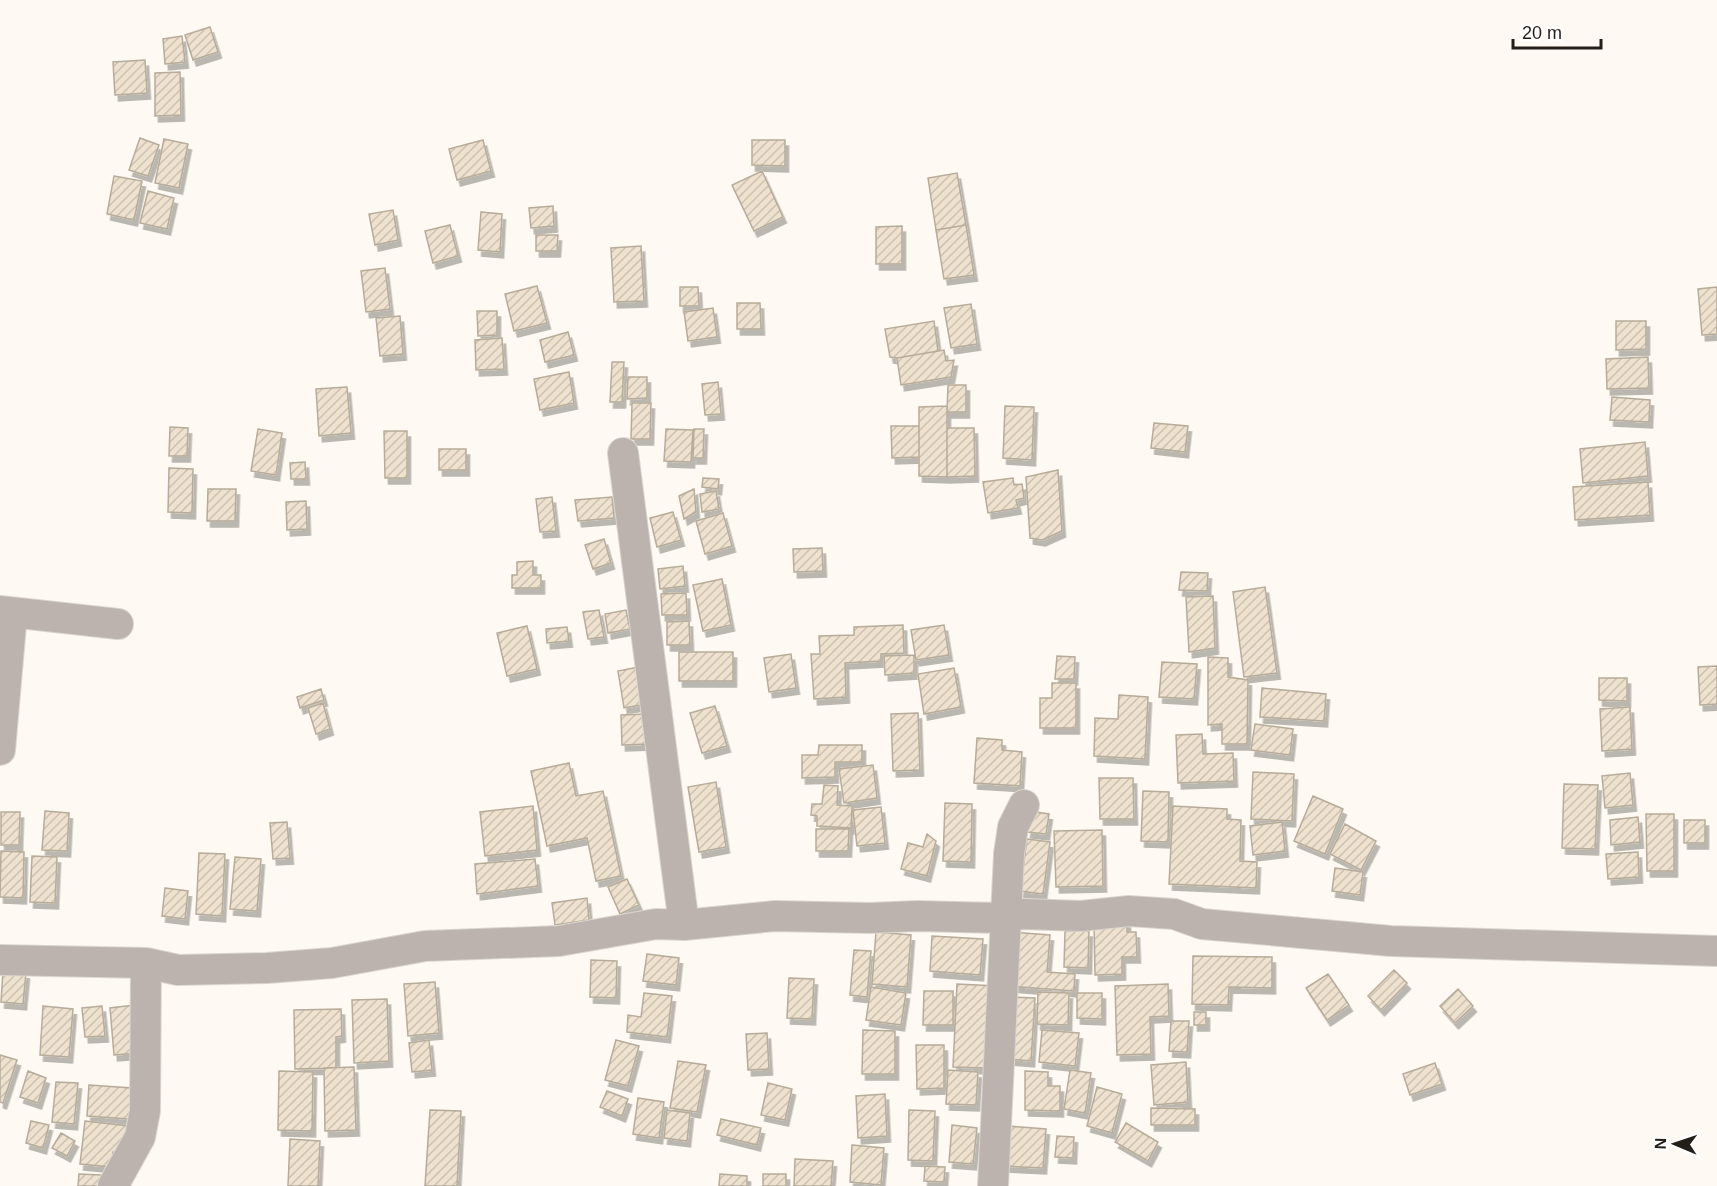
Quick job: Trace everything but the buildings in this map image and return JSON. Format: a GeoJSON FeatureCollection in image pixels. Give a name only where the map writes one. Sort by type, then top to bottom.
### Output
{"type":"FeatureCollection","features":[{"type":"Feature","properties":{"kind":"street"},"geometry":{"type":"LineString","coordinates":[[623,453],[684,925]]}},
{"type":"Feature","properties":{"kind":"street"},"geometry":{"type":"LineString","coordinates":[[0,750],[6,612],[118,624]]}},
{"type":"Feature","properties":{"kind":"street"},"geometry":{"type":"LineString","coordinates":[[993,1186],[1005,917],[1013,827],[1024,805]]}},
{"type":"Feature","properties":{"kind":"street"},"geometry":{"type":"LineString","coordinates":[[0,960],[146,963],[178,970],[267,968],[332,963],[425,946],[558,941],[656,924],[684,925],[775,916],[1005,917],[1023,914],[1081,916],[1129,911],[1174,914],[1202,924],[1391,941],[1717,951]]}},
{"type":"Feature","properties":{"kind":"street"},"geometry":{"type":"LineString","coordinates":[[113,1186],[140,1137],[145,1111],[146,963]]}}]}
